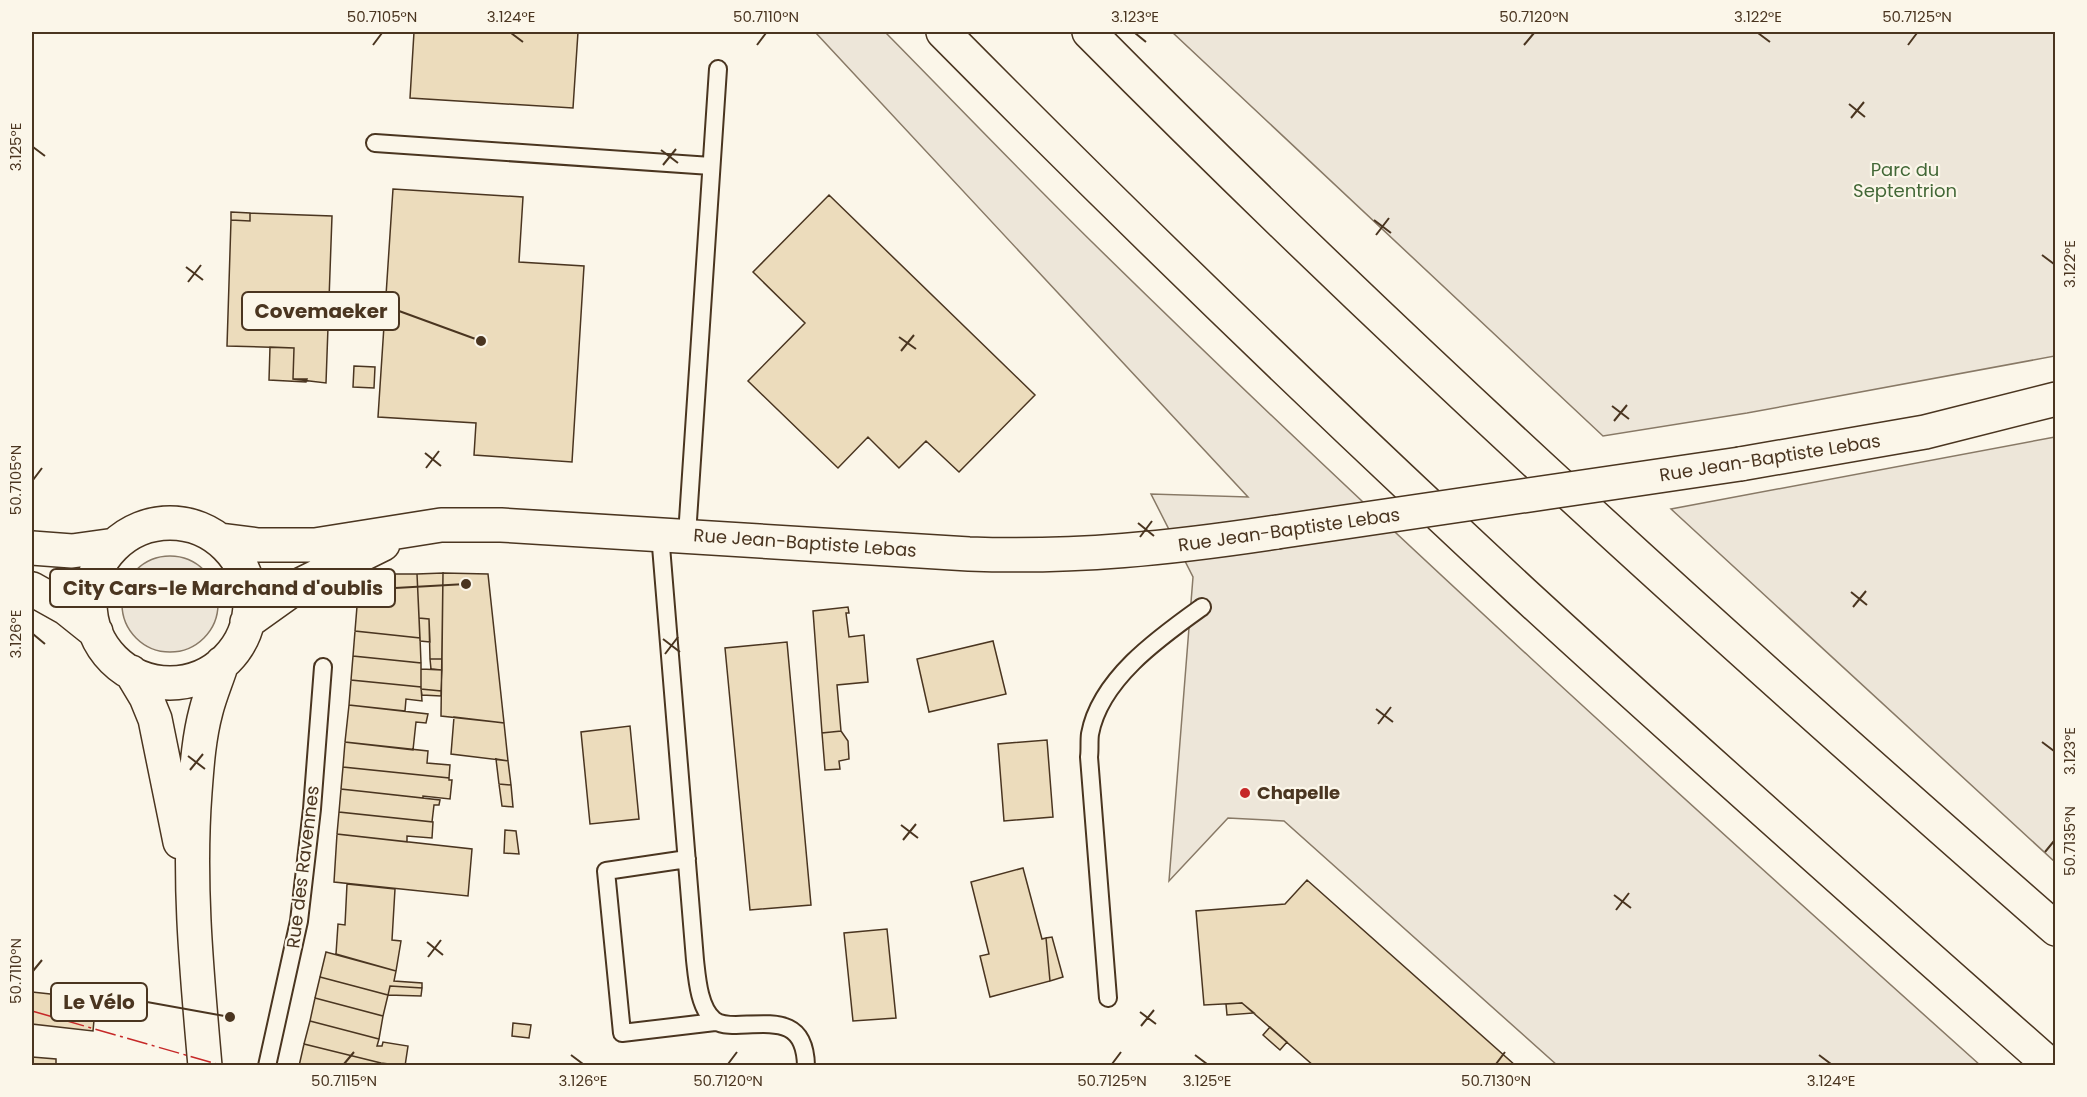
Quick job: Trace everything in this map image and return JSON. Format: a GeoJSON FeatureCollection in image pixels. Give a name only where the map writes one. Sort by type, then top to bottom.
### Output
{"type":"FeatureCollection","features":[{"type":"Feature","properties":{"kind":"main road"},"geometry":{"type":"LineString","coordinates":[[943,32],[1272,357],[1525,594],[2051,1065]]}},
{"type":"Feature","properties":{"kind":"main road"},"geometry":{"type":"LineString","coordinates":[[1089,32],[1315,254],[1614,535],[2055,929]]}},
{"type":"Feature","properties":{"kind":"main road","name":"Rue Jean-Baptiste Lebas"},"geometry":{"type":"LineString","coordinates":[[406,532],[441,525],[477,524],[946,552],[1029,555],[1111,553],[1157,549],[1740,464],[1925,432],[2055,399]]}},
{"type":"Feature","properties":{"kind":"main road"},"geometry":{"type":"LineString","coordinates":[[193,917],[181,846],[154,718],[146,697],[131,672],[110,655],[96,632],[91,613],[92,585],[98,567],[115,545],[136,530],[168,522],[196,527],[220,540],[233,553],[246,577],[250,604],[247,622],[240,640],[222,663],[206,710],[196,776],[191,860],[193,917],[205,1065]]}},
{"type":"Feature","properties":{"kind":"main road"},"geometry":{"type":"LineString","coordinates":[[220,540],[258,545],[303,546],[406,532]]}},
{"type":"Feature","properties":{"kind":"main road"},"geometry":{"type":"LineString","coordinates":[[247,622],[296,587],[406,532]]}},
{"type":"Feature","properties":{"kind":"main road"},"geometry":{"type":"LineString","coordinates":[[32,548],[72,551],[115,545]]}},
{"type":"Feature","properties":{"kind":"main road"},"geometry":{"type":"LineString","coordinates":[[32,589],[66,608],[96,632]]}},
{"type":"Feature","properties":{"kind":"main road"},"geometry":{"type":"LineString","coordinates":[[131,672],[158,681],[178,682],[197,678],[222,663]]}},
{"type":"Feature","properties":{"kind":"lane"},"geometry":{"type":"LineString","coordinates":[[715,1022],[705,1005],[698,979],[687,859],[674,535],[711,166],[718,69]]}},
{"type":"Feature","properties":{"kind":"lane"},"geometry":{"type":"LineString","coordinates":[[375,143],[711,166]]}},
{"type":"Feature","properties":{"kind":"lane"},"geometry":{"type":"LineString","coordinates":[[1108,998],[1089,757],[1090,734],[1105,699],[1122,674],[1159,640],[1202,607]]}},
{"type":"Feature","properties":{"kind":"lane","name":"Rue des Ravennes"},"geometry":{"type":"LineString","coordinates":[[267,1065],[299,921],[312,809],[322,667]]}},
{"type":"Feature","properties":{"kind":"lane"},"geometry":{"type":"LineString","coordinates":[[687,859],[606,871],[622,1033],[715,1022],[727,1025],[780,1024],[792,1029],[799,1037],[804,1048],[806,1065]]}},
{"type":"Feature","properties":{"kind":"green space"},"geometry":{"type":"Polygon","coordinates":[[[815,32],[885,32],[1092,242],[1420,556],[1980,1065],[1557,1065],[1284,821],[1228,818],[1169,881],[1193,577],[1151,494],[1248,497],[815,32]]]}},
{"type":"Feature","properties":{"kind":"green space","name":"Parc du Septentrion"},"geometry":{"type":"Polygon","coordinates":[[[1172,32],[2055,32],[2055,356],[1747,413],[1603,436],[1172,32]]]}},
{"type":"Feature","properties":{"kind":"green space"},"geometry":{"type":"Polygon","coordinates":[[[2056,437],[2055,862],[1671,509],[2056,437]]]}},
{"type":"Feature","properties":{"kind":"green space"},"geometry":{"type":"Polygon","coordinates":[[[170,556],[188,559],[204,570],[215,586],[218,604],[215,622],[204,638],[188,649],[170,652],[152,649],[136,638],[125,622],[122,604],[125,586],[136,570],[152,559],[170,556]]]}},
{"type":"Feature","properties":{"kind":"building"},"geometry":{"type":"Polygon","coordinates":[[[414,32],[578,32],[573,108],[410,98],[414,32]]]}},
{"type":"Feature","properties":{"kind":"building"},"geometry":{"type":"Polygon","coordinates":[[[393,189],[523,197],[519,262],[584,266],[572,462],[474,455],[476,423],[378,417],[393,189]]]}},
{"type":"Feature","properties":{"kind":"building"},"geometry":{"type":"Polygon","coordinates":[[[829,195],[1035,395],[959,472],[926,441],[899,468],[868,437],[838,468],[748,381],[805,323],[753,272],[829,195]]]}},
{"type":"Feature","properties":{"kind":"building"},"geometry":{"type":"Polygon","coordinates":[[[231,212],[250,213],[250,221],[231,220],[231,212]]]}},
{"type":"Feature","properties":{"kind":"building"},"geometry":{"type":"Polygon","coordinates":[[[250,213],[332,216],[326,383],[293,379],[294,348],[227,346],[231,220],[250,221],[250,213]]]}},
{"type":"Feature","properties":{"kind":"building"},"geometry":{"type":"Polygon","coordinates":[[[270,347],[294,348],[293,379],[307,379],[306,382],[269,380],[270,347]]]}},
{"type":"Feature","properties":{"kind":"building"},"geometry":{"type":"Polygon","coordinates":[[[354,366],[375,367],[374,388],[353,387],[354,366]]]}},
{"type":"Feature","properties":{"kind":"building"},"geometry":{"type":"Polygon","coordinates":[[[443,573],[442,659],[430,659],[429,619],[419,618],[417,574],[443,573]]]}},
{"type":"Feature","properties":{"kind":"building"},"geometry":{"type":"Polygon","coordinates":[[[443,573],[488,574],[504,723],[441,716],[443,573]]]}},
{"type":"Feature","properties":{"kind":"building"},"geometry":{"type":"Polygon","coordinates":[[[369,574],[417,574],[420,638],[355,631],[359,582],[369,574]]]}},
{"type":"Feature","properties":{"kind":"building"},"geometry":{"type":"Polygon","coordinates":[[[848,607],[849,613],[846,613],[849,637],[864,635],[868,682],[837,685],[841,731],[822,733],[813,611],[848,607]]]}},
{"type":"Feature","properties":{"kind":"building"},"geometry":{"type":"Polygon","coordinates":[[[419,618],[429,619],[430,642],[420,641],[419,618]]]}},
{"type":"Feature","properties":{"kind":"building"},"geometry":{"type":"Polygon","coordinates":[[[355,631],[420,638],[421,663],[353,656],[355,631]]]}},
{"type":"Feature","properties":{"kind":"building"},"geometry":{"type":"Polygon","coordinates":[[[993,641],[1006,694],[929,712],[917,659],[993,641]]]}},
{"type":"Feature","properties":{"kind":"building"},"geometry":{"type":"Polygon","coordinates":[[[787,642],[811,905],[750,910],[725,648],[787,642]]]}},
{"type":"Feature","properties":{"kind":"building"},"geometry":{"type":"Polygon","coordinates":[[[353,656],[421,663],[421,687],[351,680],[353,656]]]}},
{"type":"Feature","properties":{"kind":"building"},"geometry":{"type":"Polygon","coordinates":[[[430,659],[442,659],[442,670],[431,669],[430,659]]]}},
{"type":"Feature","properties":{"kind":"building"},"geometry":{"type":"Polygon","coordinates":[[[421,669],[442,670],[441,691],[421,689],[421,669]]]}},
{"type":"Feature","properties":{"kind":"building"},"geometry":{"type":"Polygon","coordinates":[[[351,680],[421,687],[422,701],[406,699],[405,711],[349,705],[351,680]]]}},
{"type":"Feature","properties":{"kind":"building"},"geometry":{"type":"Polygon","coordinates":[[[421,689],[441,691],[441,696],[422,695],[421,689]]]}},
{"type":"Feature","properties":{"kind":"building"},"geometry":{"type":"Polygon","coordinates":[[[349,705],[428,714],[426,723],[416,722],[413,750],[345,742],[349,705]]]}},
{"type":"Feature","properties":{"kind":"building"},"geometry":{"type":"Polygon","coordinates":[[[454,717],[504,723],[508,761],[451,754],[454,717]]]}},
{"type":"Feature","properties":{"kind":"building"},"geometry":{"type":"Polygon","coordinates":[[[630,726],[639,819],[590,824],[581,732],[630,726]]]}},
{"type":"Feature","properties":{"kind":"building"},"geometry":{"type":"Polygon","coordinates":[[[841,731],[848,741],[849,759],[839,761],[840,769],[825,770],[822,733],[841,731]]]}},
{"type":"Feature","properties":{"kind":"building"},"geometry":{"type":"Polygon","coordinates":[[[1047,740],[1053,817],[1004,821],[998,744],[1047,740]]]}},
{"type":"Feature","properties":{"kind":"building"},"geometry":{"type":"Polygon","coordinates":[[[345,742],[428,751],[427,763],[450,765],[449,778],[343,767],[345,742]]]}},
{"type":"Feature","properties":{"kind":"building"},"geometry":{"type":"Polygon","coordinates":[[[496,759],[508,761],[511,785],[499,784],[496,759]]]}},
{"type":"Feature","properties":{"kind":"building"},"geometry":{"type":"Polygon","coordinates":[[[343,767],[449,778],[452,780],[450,799],[341,789],[343,767]]]}},
{"type":"Feature","properties":{"kind":"building"},"geometry":{"type":"Polygon","coordinates":[[[499,784],[511,785],[513,807],[502,806],[499,784]]]}},
{"type":"Feature","properties":{"kind":"building"},"geometry":{"type":"Polygon","coordinates":[[[341,789],[440,800],[439,805],[434,805],[432,822],[339,812],[341,789]]]}},
{"type":"Feature","properties":{"kind":"building"},"geometry":{"type":"Polygon","coordinates":[[[339,812],[433,822],[432,838],[407,836],[407,842],[337,834],[339,812]]]}},
{"type":"Feature","properties":{"kind":"building"},"geometry":{"type":"Polygon","coordinates":[[[505,830],[516,831],[519,854],[504,853],[505,830]]]}},
{"type":"Feature","properties":{"kind":"building"},"geometry":{"type":"Polygon","coordinates":[[[337,834],[472,849],[468,896],[334,882],[337,834]]]}},
{"type":"Feature","properties":{"kind":"building"},"geometry":{"type":"Polygon","coordinates":[[[1023,868],[1042,939],[1046,938],[1050,981],[990,997],[980,956],[989,954],[971,882],[1023,868]]]}},
{"type":"Feature","properties":{"kind":"building"},"geometry":{"type":"Polygon","coordinates":[[[1307,880],[1516,1066],[1314,1066],[1242,1003],[1204,1005],[1196,911],[1285,904],[1307,880]]]}},
{"type":"Feature","properties":{"kind":"building"},"geometry":{"type":"Polygon","coordinates":[[[347,884],[395,889],[392,940],[401,941],[396,971],[336,954],[338,924],[345,925],[347,884]]]}},
{"type":"Feature","properties":{"kind":"building"},"geometry":{"type":"Polygon","coordinates":[[[887,929],[896,1018],[853,1021],[844,933],[887,929]]]}},
{"type":"Feature","properties":{"kind":"building"},"geometry":{"type":"Polygon","coordinates":[[[1052,937],[1063,977],[1050,981],[1046,938],[1052,937]]]}},
{"type":"Feature","properties":{"kind":"building"},"geometry":{"type":"Polygon","coordinates":[[[326,952],[396,971],[394,981],[422,983],[422,988],[390,986],[388,995],[320,977],[326,952]]]}},
{"type":"Feature","properties":{"kind":"building"},"geometry":{"type":"Polygon","coordinates":[[[320,977],[388,995],[383,1016],[315,998],[320,977]]]}},
{"type":"Feature","properties":{"kind":"building"},"geometry":{"type":"Polygon","coordinates":[[[390,986],[422,988],[421,996],[388,995],[390,986]]]}},
{"type":"Feature","properties":{"kind":"building"},"geometry":{"type":"Polygon","coordinates":[[[32,992],[96,999],[93,1031],[32,1024],[32,992]]]}},
{"type":"Feature","properties":{"kind":"building"},"geometry":{"type":"Polygon","coordinates":[[[315,998],[383,1016],[379,1039],[310,1021],[315,998]]]}},
{"type":"Feature","properties":{"kind":"building"},"geometry":{"type":"Polygon","coordinates":[[[1242,1003],[1254,1013],[1227,1015],[1226,1004],[1242,1003]]]}},
{"type":"Feature","properties":{"kind":"building"},"geometry":{"type":"Polygon","coordinates":[[[310,1021],[379,1039],[377,1046],[382,1046],[383,1042],[408,1046],[405,1066],[381,1063],[304,1044],[310,1021]]]}},
{"type":"Feature","properties":{"kind":"building"},"geometry":{"type":"Polygon","coordinates":[[[513,1023],[531,1025],[529,1038],[512,1036],[513,1023]]]}},
{"type":"Feature","properties":{"kind":"building"},"geometry":{"type":"Polygon","coordinates":[[[1270,1027],[1287,1042],[1280,1050],[1263,1035],[1270,1027]]]}},
{"type":"Feature","properties":{"kind":"building"},"geometry":{"type":"Polygon","coordinates":[[[304,1044],[381,1063],[381,1066],[299,1066],[304,1044]]]}},
{"type":"Feature","properties":{"kind":"building"},"geometry":{"type":"Polygon","coordinates":[[[32,1057],[56,1059],[56,1066],[32,1066],[32,1057]]]}},
{"type":"Feature","properties":{"kind":"power"},"geometry":{"type":"LineString","coordinates":[[32,1011],[224,1066]]}},
{"type":"Feature","properties":{"kind":"place","name":"Covemaeker"},"geometry":{"type":"Point","coordinates":[481,341]}},
{"type":"Feature","properties":{"kind":"place","name":"City Cars-le Marchand d'oublis"},"geometry":{"type":"Point","coordinates":[466,584]}},
{"type":"Feature","properties":{"kind":"place","name":"Chapelle"},"geometry":{"type":"Point","coordinates":[1245,793]}},
{"type":"Feature","properties":{"kind":"place","name":"Le Vélo"},"geometry":{"type":"Point","coordinates":[230,1017]}}]}
